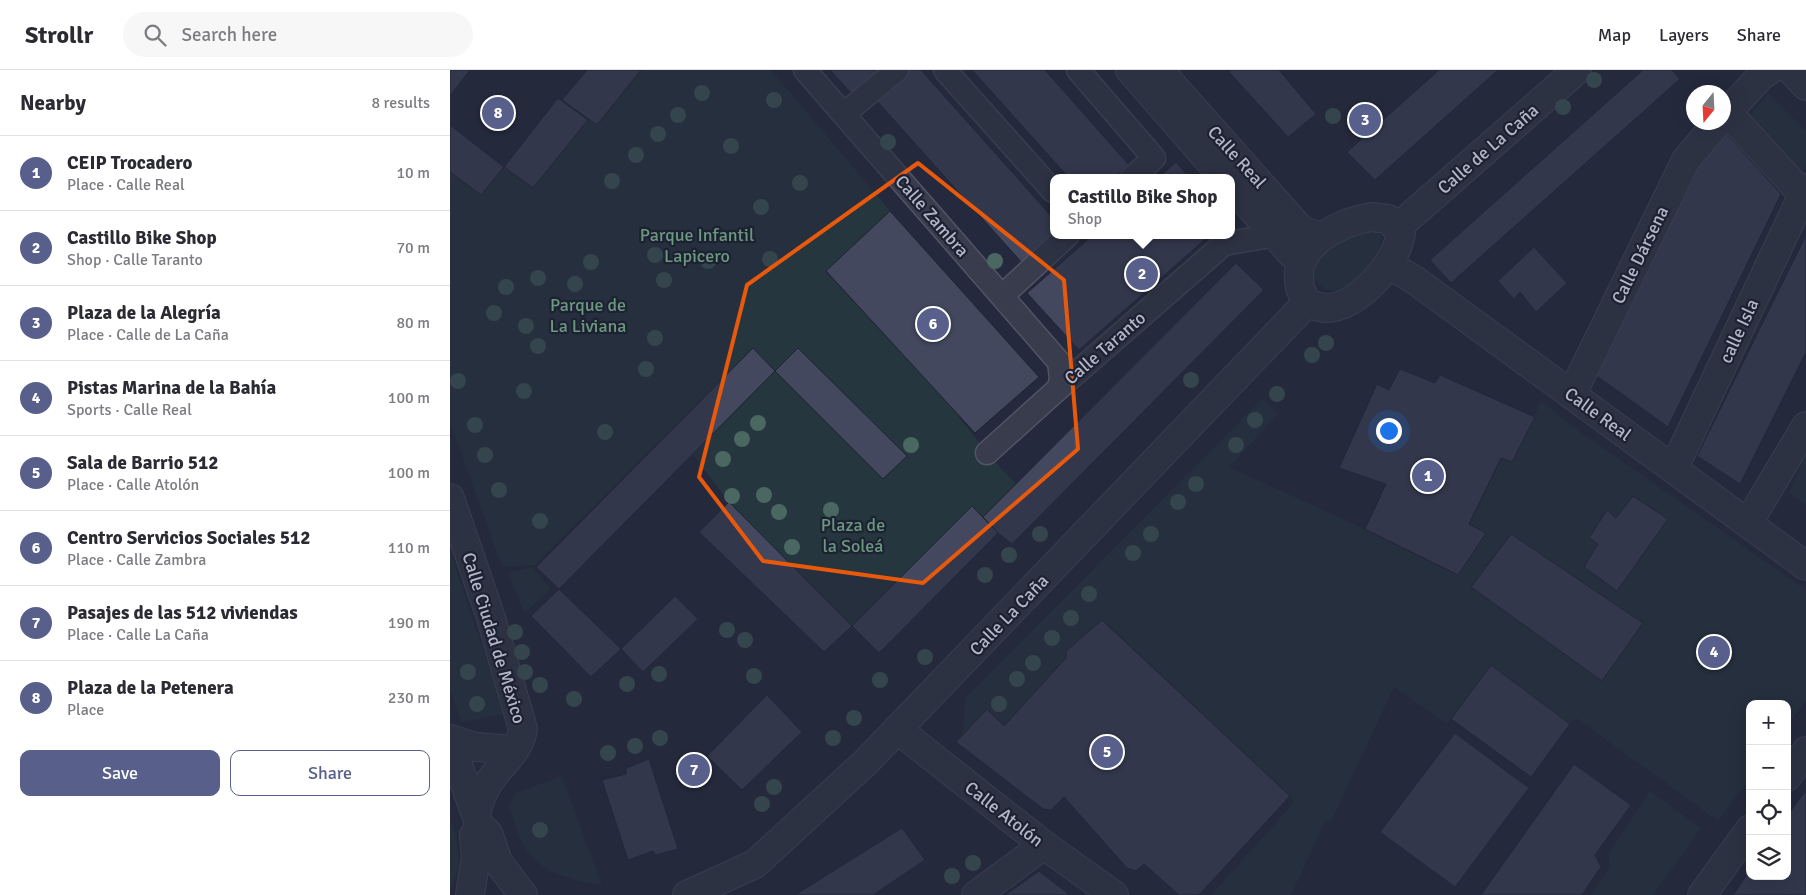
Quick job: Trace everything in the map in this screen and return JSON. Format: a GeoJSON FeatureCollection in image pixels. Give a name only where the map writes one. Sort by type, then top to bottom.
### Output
{"type":"FeatureCollection","features":[{"type":"Feature","properties":{"kind":"street","name":"Calle Zambra"},"geometry":{"type":"LineString","coordinates":[[805,70],[1059,362]]}},
{"type":"Feature","properties":{"kind":"street"},"geometry":{"type":"LineString","coordinates":[[844,114],[897,70]]}},
{"type":"Feature","properties":{"kind":"street"},"geometry":{"type":"LineString","coordinates":[[945,70],[1050,188]]}},
{"type":"Feature","properties":{"kind":"street"},"geometry":{"type":"LineString","coordinates":[[1078,70],[1154,158],[1136,174]]}},
{"type":"Feature","properties":{"kind":"street","name":"Calle Real"},"geometry":{"type":"LineString","coordinates":[[1130,70],[1221,174]]}},
{"type":"Feature","properties":{"kind":"street","name":"Calle Real"},"geometry":{"type":"LineString","coordinates":[[1159,70],[1301,230],[1320,236]]}},
{"type":"Feature","properties":{"kind":"street","name":"Calle de La Caña"},"geometry":{"type":"LineString","coordinates":[[1398,227],[1577,70]]}},
{"type":"Feature","properties":{"kind":"street","name":"Calle Dársena"},"geometry":{"type":"LineString","coordinates":[[1731,108],[1761,76],[1770,70]]}},
{"type":"Feature","properties":{"kind":"street"},"geometry":{"type":"LineString","coordinates":[[1791,70],[1806,86]]}},
{"type":"Feature","properties":{"kind":"street"},"geometry":{"type":"LineString","coordinates":[[1731,124],[1805,193]]}},
{"type":"Feature","properties":{"kind":"street","name":"Calle Dársena"},"geometry":{"type":"LineString","coordinates":[[1572,394],[1686,160],[1712,130]]}},
{"type":"Feature","properties":{"kind":"street","name":"Calle Real"},"geometry":{"type":"LineString","coordinates":[[1235,190],[1275,236],[1291,253],[1302,261]]}},
{"type":"Feature","properties":{"kind":"street","name":"calle Isla"},"geometry":{"type":"LineString","coordinates":[[1674,468],[1805,193]]}},
{"type":"Feature","properties":{"kind":"street"},"geometry":{"type":"LineString","coordinates":[[1372,217],[1388,219],[1398,227],[1401,233],[1400,242],[1388,264],[1366,290],[1354,299],[1326,308],[1307,303],[1300,292],[1302,261],[1320,236],[1338,225],[1372,217]]}},
{"type":"Feature","properties":{"kind":"street","name":"Calle Taranto"},"geometry":{"type":"LineString","coordinates":[[987,453],[1224,244],[1275,236]]}},
{"type":"Feature","properties":{"kind":"street"},"geometry":{"type":"LineString","coordinates":[[1002,296],[1064,239]]}},
{"type":"Feature","properties":{"kind":"street","name":"Calle Real"},"geometry":{"type":"LineString","coordinates":[[1388,264],[1416,280],[1444,303],[1674,468],[1806,566]]}},
{"type":"Feature","properties":{"kind":"street","name":"Calle La Caña"},"geometry":{"type":"LineString","coordinates":[[687,895],[755,864],[866,762],[1090,532],[1307,303]]}},
{"type":"Feature","properties":{"kind":"street","name":"Calle Taranto"},"geometry":{"type":"LineString","coordinates":[[1059,362],[1061,378],[1059,388]]}},
{"type":"Feature","properties":{"kind":"street"},"geometry":{"type":"LineString","coordinates":[[1748,523],[1806,426]]}},
{"type":"Feature","properties":{"kind":"street","name":"Calle Ciudad de México"},"geometry":{"type":"LineString","coordinates":[[450,498],[491,618],[523,729],[522,738],[487,785],[474,835],[476,857],[470,895]]}},
{"type":"Feature","properties":{"kind":"street","name":"Calle Atolón"},"geometry":{"type":"LineString","coordinates":[[897,729],[1044,845],[1114,895]]}},
{"type":"Feature","properties":{"kind":"street","name":"Calle Ciudad de México"},"geometry":{"type":"LineString","coordinates":[[450,739],[476,747],[514,750]]}},
{"type":"Feature","properties":{"kind":"street"},"geometry":{"type":"LineString","coordinates":[[450,743],[478,819],[488,833],[498,862],[523,895]]}},
{"type":"Feature","properties":{"kind":"street"},"geometry":{"type":"LineString","coordinates":[[1791,772],[1806,752]]}},
{"type":"Feature","properties":{"kind":"street"},"geometry":{"type":"LineString","coordinates":[[1702,895],[1746,834]]}},
{"type":"Feature","properties":{"kind":"street"},"geometry":{"type":"LineString","coordinates":[[976,895],[1044,845]]}},
{"type":"Feature","properties":{"kind":"highlighted area"},"geometry":{"type":"Polygon","coordinates":[[[918,163],[1064,280],[1078,449],[923,583],[763,561],[699,477],[747,285],[918,163]]]}},
{"type":"Feature","properties":{"kind":"green space","name":"Parque de La Liviana"},"geometry":{"type":"Polygon","coordinates":[[[641,70],[770,70],[890,211],[826,272],[953,409],[987,453],[1016,484],[983,517],[972,506],[852,626],[729,502],[692,454],[753,348],[535,565],[502,567],[450,422],[450,172],[481,195],[504,167],[533,188],[588,119],[597,125],[641,70]],[[798,348],[775,371],[884,479],[906,456],[798,348]]]}},
{"type":"Feature","properties":{"kind":"green space"},"geometry":{"type":"Polygon","coordinates":[[[1768,93],[1806,131],[1806,166],[1802,173],[1748,118],[1768,93]]]}},
{"type":"Feature","properties":{"kind":"green space"},"geometry":{"type":"Polygon","coordinates":[[[1373,228],[1381,236],[1381,239],[1376,257],[1367,271],[1351,284],[1342,288],[1325,289],[1317,283],[1312,273],[1330,245],[1373,228]]]}},
{"type":"Feature","properties":{"kind":"green space"},"geometry":{"type":"Polygon","coordinates":[[[1263,398],[1278,414],[1229,467],[1458,574],[1469,524],[1501,458],[1513,461],[1541,401],[1578,430],[1806,590],[1806,701],[1791,721],[1791,700],[1746,700],[1746,783],[1718,821],[1576,718],[1570,724],[1491,665],[1447,724],[1394,687],[1332,820],[1324,824],[1291,895],[1211,895],[1294,802],[1290,796],[1103,620],[1066,651],[1066,658],[1004,726],[987,710],[962,736],[965,698],[1263,398]]]}},
{"type":"Feature","properties":{"kind":"green space"},"geometry":{"type":"Polygon","coordinates":[[[1806,452],[1806,505],[1789,493],[1806,452]]]}},
{"type":"Feature","properties":{"kind":"green space"},"geometry":{"type":"Polygon","coordinates":[[[450,550],[505,714],[461,722],[450,689],[450,550]]]}},
{"type":"Feature","properties":{"kind":"green space"},"geometry":{"type":"Polygon","coordinates":[[[532,567],[551,589],[524,613],[508,573],[532,567]]]}},
{"type":"Feature","properties":{"kind":"green space"},"geometry":{"type":"Polygon","coordinates":[[[562,776],[602,886],[569,878],[548,869],[531,856],[517,831],[509,806],[515,793],[562,776]]]}},
{"type":"Feature","properties":{"kind":"green space"},"geometry":{"type":"Polygon","coordinates":[[[1650,791],[1701,828],[1653,895],[1590,895],[1610,867],[1608,854],[1650,791]]]}},
{"type":"Feature","properties":{"kind":"green space"},"geometry":{"type":"Polygon","coordinates":[[[450,819],[456,834],[459,867],[450,891],[450,819]]]}},
{"type":"Feature","properties":{"kind":"building"},"geometry":{"type":"Polygon","coordinates":[[[450,70],[470,70],[450,96],[450,70]]]}},
{"type":"Feature","properties":{"kind":"building"},"geometry":{"type":"Polygon","coordinates":[[[587,70],[641,70],[597,125],[562,100],[587,70]]]}},
{"type":"Feature","properties":{"kind":"building"},"geometry":{"type":"Polygon","coordinates":[[[830,70],[881,70],[852,94],[830,70]]]}},
{"type":"Feature","properties":{"kind":"building"},"geometry":{"type":"Polygon","coordinates":[[[909,70],[921,70],[1050,215],[1050,238],[1023,264],[876,100],[909,70]]]}},
{"type":"Feature","properties":{"kind":"building"},"geometry":{"type":"Polygon","coordinates":[[[972,70],[1045,70],[1129,165],[1119,174],[1065,174],[972,70]]]}},
{"type":"Feature","properties":{"kind":"building"},"geometry":{"type":"Polygon","coordinates":[[[1232,70],[1279,70],[1316,114],[1288,137],[1229,72],[1232,70]]]}},
{"type":"Feature","properties":{"kind":"building"},"geometry":{"type":"Polygon","coordinates":[[[1439,70],[1498,70],[1375,180],[1347,152],[1439,70]]]}},
{"type":"Feature","properties":{"kind":"building"},"geometry":{"type":"Polygon","coordinates":[[[1643,70],[1672,70],[1680,79],[1451,283],[1430,260],[1643,70]]]}},
{"type":"Feature","properties":{"kind":"building"},"geometry":{"type":"Polygon","coordinates":[[[558,98],[588,120],[533,188],[504,167],[558,98]]]}},
{"type":"Feature","properties":{"kind":"building"},"geometry":{"type":"Polygon","coordinates":[[[450,125],[504,167],[481,195],[450,172],[450,125]]]}},
{"type":"Feature","properties":{"kind":"building"},"geometry":{"type":"Polygon","coordinates":[[[1724,131],[1781,194],[1668,427],[1594,374],[1704,151],[1724,131]]]}},
{"type":"Feature","properties":{"kind":"building"},"geometry":{"type":"Polygon","coordinates":[[[1176,162],[1186,174],[1162,174],[1176,162]]]}},
{"type":"Feature","properties":{"kind":"building"},"geometry":{"type":"Polygon","coordinates":[[[890,211],[1039,377],[975,433],[826,271],[890,211]]]}},
{"type":"Feature","properties":{"kind":"building"},"geometry":{"type":"Polygon","coordinates":[[[1806,235],[1806,352],[1740,484],[1697,456],[1806,235]]]}},
{"type":"Feature","properties":{"kind":"building"},"geometry":{"type":"Polygon","coordinates":[[[1088,239],[1205,239],[1079,350],[1027,293],[1088,239]]]}},
{"type":"Feature","properties":{"kind":"building"},"geometry":{"type":"Polygon","coordinates":[[[1534,247],[1567,283],[1536,312],[1520,292],[1514,299],[1498,281],[1534,247]]]}},
{"type":"Feature","properties":{"kind":"building"},"geometry":{"type":"Polygon","coordinates":[[[1236,263],[1264,290],[1012,544],[998,533],[983,517],[1236,263]]]}},
{"type":"Feature","properties":{"kind":"building"},"geometry":{"type":"Polygon","coordinates":[[[753,348],[775,371],[559,589],[536,567],[753,348]]]}},
{"type":"Feature","properties":{"kind":"building"},"geometry":{"type":"Polygon","coordinates":[[[798,348],[907,456],[883,479],[775,371],[798,348]]]}},
{"type":"Feature","properties":{"kind":"building"},"geometry":{"type":"Polygon","coordinates":[[[1400,369],[1435,383],[1440,375],[1535,417],[1512,462],[1501,458],[1469,524],[1486,533],[1458,575],[1365,529],[1386,484],[1339,468],[1377,384],[1389,390],[1400,369]]]}},
{"type":"Feature","properties":{"kind":"building"},"geometry":{"type":"Polygon","coordinates":[[[1633,496],[1668,519],[1617,591],[1584,567],[1598,544],[1589,538],[1607,510],[1616,518],[1633,496]]]}},
{"type":"Feature","properties":{"kind":"building"},"geometry":{"type":"Polygon","coordinates":[[[729,502],[852,626],[824,652],[699,532],[729,502]]]}},
{"type":"Feature","properties":{"kind":"building"},"geometry":{"type":"Polygon","coordinates":[[[972,506],[998,533],[879,653],[852,626],[972,506]]]}},
{"type":"Feature","properties":{"kind":"building"},"geometry":{"type":"Polygon","coordinates":[[[1511,534],[1643,623],[1602,681],[1471,587],[1511,534]]]}},
{"type":"Feature","properties":{"kind":"building"},"geometry":{"type":"Polygon","coordinates":[[[559,589],[621,649],[591,677],[531,616],[559,589]]]}},
{"type":"Feature","properties":{"kind":"building"},"geometry":{"type":"Polygon","coordinates":[[[675,596],[698,619],[643,672],[621,649],[675,596]]]}},
{"type":"Feature","properties":{"kind":"building"},"geometry":{"type":"Polygon","coordinates":[[[1102,620],[1290,796],[1199,895],[1179,895],[1144,864],[1136,871],[1127,868],[1064,797],[1051,810],[1043,809],[956,742],[987,709],[1004,726],[1066,658],[1066,651],[1102,620]]]}},
{"type":"Feature","properties":{"kind":"building"},"geometry":{"type":"Polygon","coordinates":[[[1491,665],[1570,724],[1531,777],[1451,719],[1491,665]]]}},
{"type":"Feature","properties":{"kind":"building"},"geometry":{"type":"Polygon","coordinates":[[[767,695],[802,732],[742,790],[707,756],[767,695]]]}},
{"type":"Feature","properties":{"kind":"building"},"geometry":{"type":"Polygon","coordinates":[[[1455,733],[1529,788],[1455,887],[1380,832],[1455,733]]]}},
{"type":"Feature","properties":{"kind":"building"},"geometry":{"type":"Polygon","coordinates":[[[649,759],[678,849],[656,855],[653,851],[628,860],[602,780],[626,774],[626,768],[649,759]]]}},
{"type":"Feature","properties":{"kind":"building"},"geometry":{"type":"Polygon","coordinates":[[[1574,764],[1631,805],[1595,855],[1601,867],[1582,895],[1481,895],[1574,764]]]}},
{"type":"Feature","properties":{"kind":"building"},"geometry":{"type":"Polygon","coordinates":[[[1806,790],[1806,895],[1733,895],[1746,876],[1746,880],[1791,880],[1791,811],[1806,790]]]}},
{"type":"Feature","properties":{"kind":"building"},"geometry":{"type":"Polygon","coordinates":[[[902,828],[925,860],[873,895],[795,895],[902,828]]]}},
{"type":"Feature","properties":{"kind":"building"},"geometry":{"type":"Polygon","coordinates":[[[1039,871],[1070,895],[1005,895],[1039,871]]]}},
{"type":"Feature","properties":{"kind":"place","name":"Plaza de la Petenera"},"geometry":{"type":"Point","coordinates":[498,113]}},
{"type":"Feature","properties":{"kind":"place","name":"Plaza de la Alegría"},"geometry":{"type":"Point","coordinates":[1365,120]}},
{"type":"Feature","properties":{"kind":"place","name":"Castillo Bike Shop"},"geometry":{"type":"Point","coordinates":[1142,274]}},
{"type":"Feature","properties":{"kind":"place","name":"Centro Servicios Sociales 512"},"geometry":{"type":"Point","coordinates":[933,324]}},
{"type":"Feature","properties":{"kind":"place","name":"CEIP Trocadero"},"geometry":{"type":"Point","coordinates":[1428,476]}},
{"type":"Feature","properties":{"kind":"place","name":"Pistas Marina de la Bahía"},"geometry":{"type":"Point","coordinates":[1714,652]}},
{"type":"Feature","properties":{"kind":"place","name":"Sala de Barrio 512"},"geometry":{"type":"Point","coordinates":[1107,752]}},
{"type":"Feature","properties":{"kind":"place","name":"Pasajes de las 512 viviendas"},"geometry":{"type":"Point","coordinates":[694,770]}},
{"type":"Feature","properties":{"kind":"park label","name":"Parque Infantil Lapicero"},"geometry":{"type":"Point","coordinates":[697,245]}},
{"type":"Feature","properties":{"kind":"park label","name":"Plaza de la Soleá"},"geometry":{"type":"Point","coordinates":[853,535]}}]}
